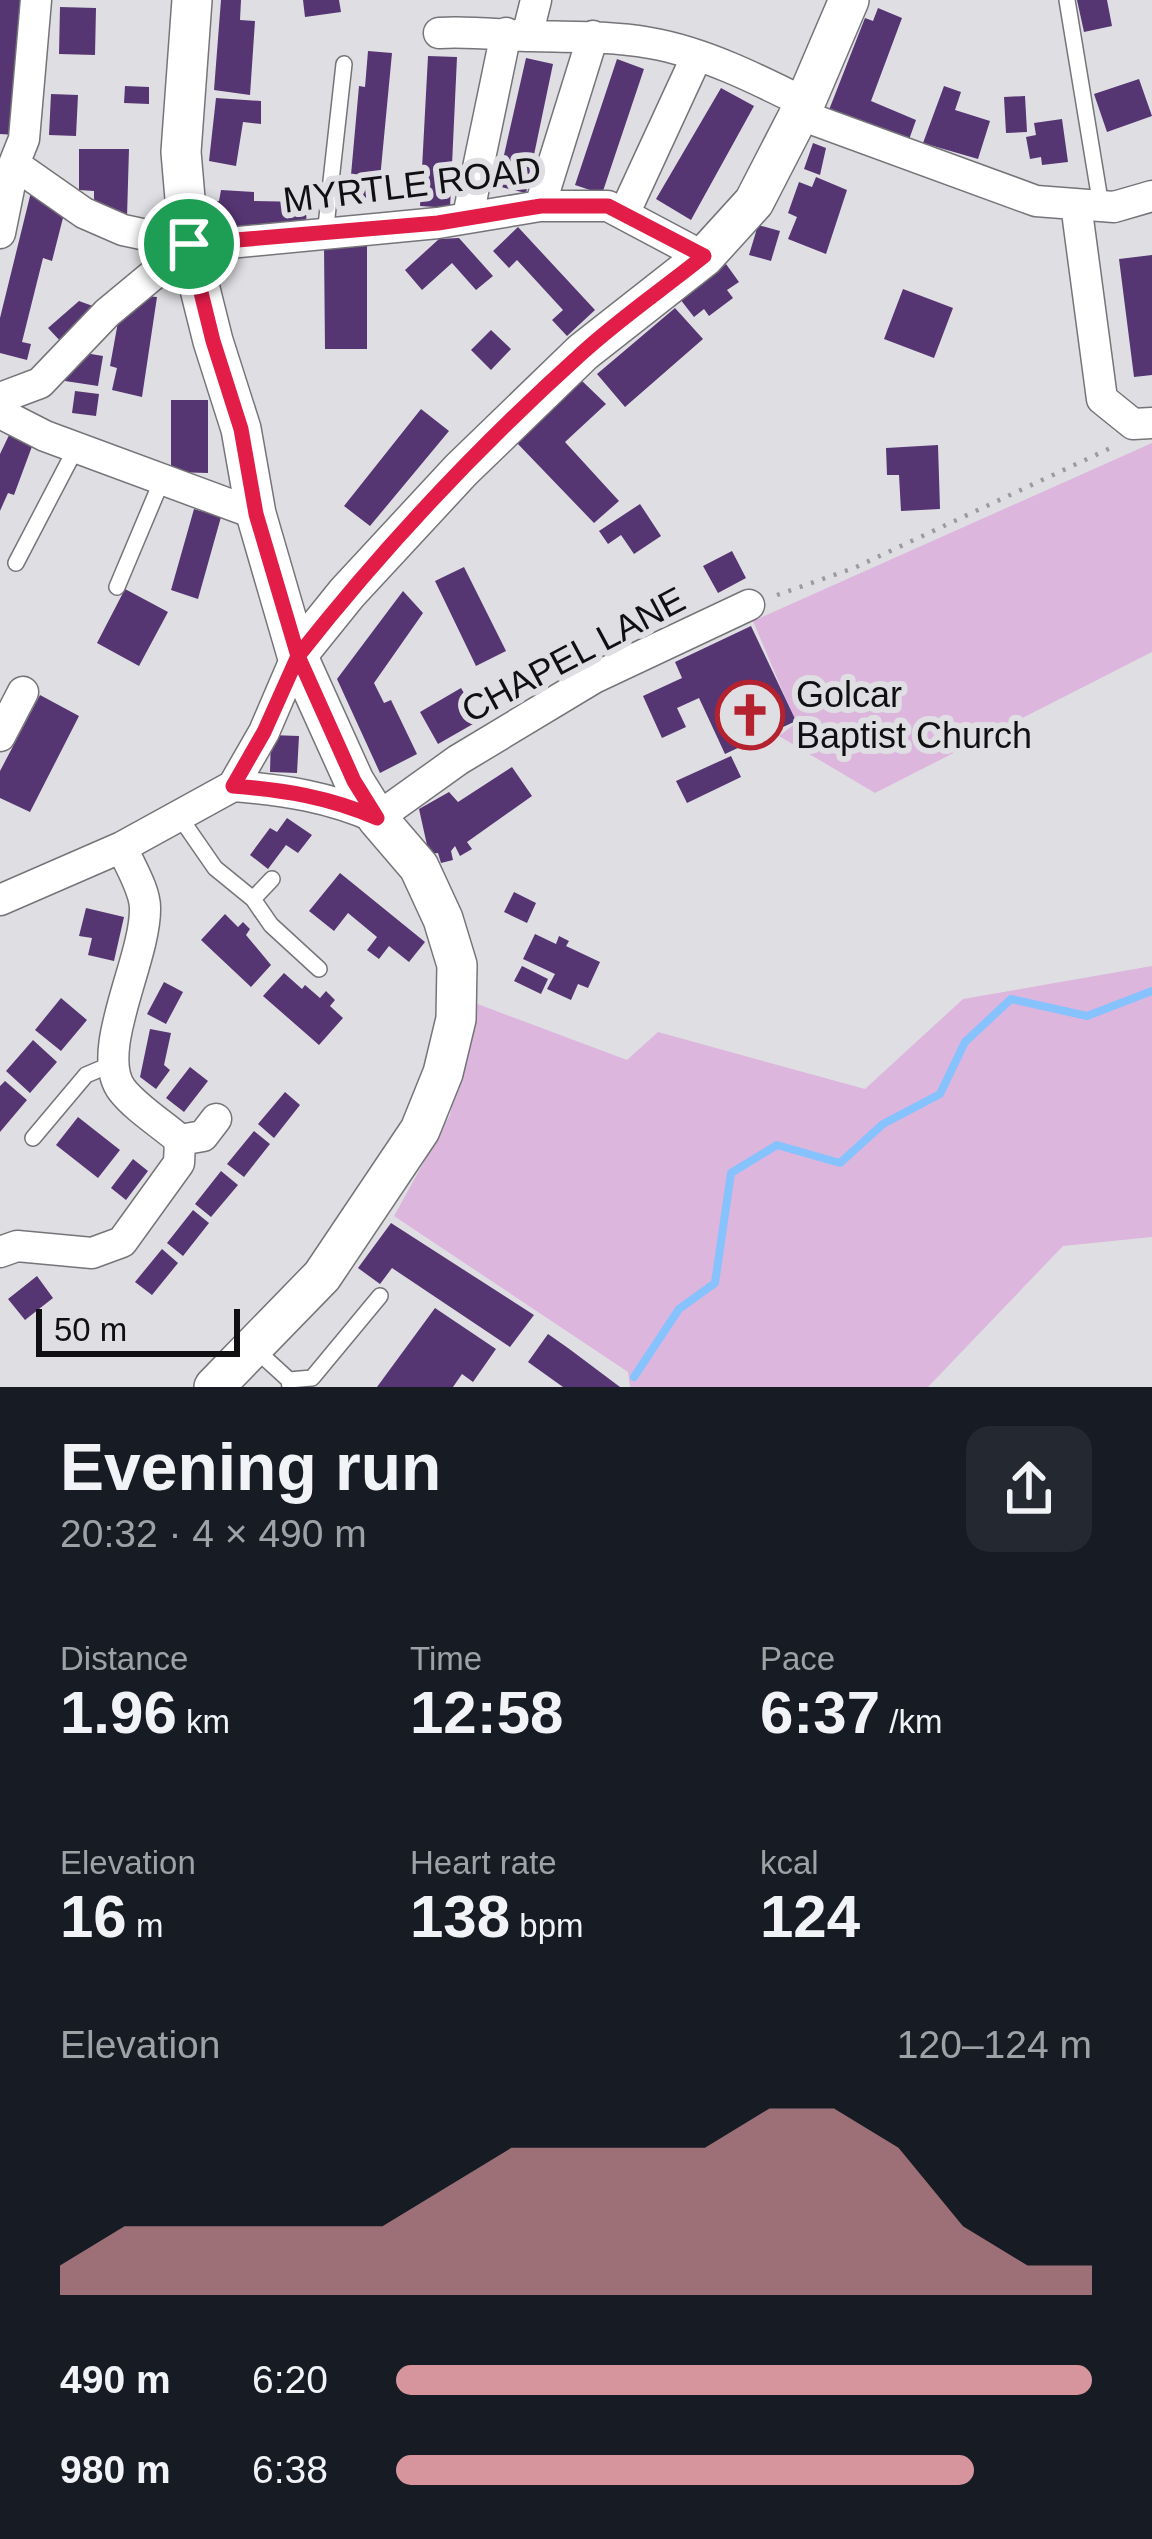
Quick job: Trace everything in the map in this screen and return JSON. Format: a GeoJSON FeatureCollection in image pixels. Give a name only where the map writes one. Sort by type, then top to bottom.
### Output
{"type":"FeatureCollection","features":[{"type":"Feature","properties":{"kind":"street"},"geometry":{"type":"LineString","coordinates":[[0,233],[24,139],[36,0]]}},
{"type":"Feature","properties":{"kind":"street"},"geometry":{"type":"LineString","coordinates":[[192,0],[181,152],[189,244],[241,429],[256,514],[298,656],[354,781],[377,818],[419,867],[458,965],[456,1018],[420,1130],[322,1276],[214,1387]]}},
{"type":"Feature","properties":{"kind":"street"},"geometry":{"type":"LineString","coordinates":[[468,216],[516,34],[536,0]]}},
{"type":"Feature","properties":{"kind":"street"},"geometry":{"type":"LineString","coordinates":[[0,899],[122,847],[233,786],[298,656],[347,593],[461,470],[583,352],[704,256],[754,202],[849,0]]}},
{"type":"Feature","properties":{"kind":"street"},"geometry":{"type":"LineString","coordinates":[[439,33],[593,36],[655,44],[748,75],[801,109],[1036,201],[1114,207],[1152,196]]}},
{"type":"Feature","properties":{"kind":"street"},"geometry":{"type":"LineString","coordinates":[[541,206],[593,36]]}},
{"type":"Feature","properties":{"kind":"street"},"geometry":{"type":"LineString","coordinates":[[624,214],[696,58]]}},
{"type":"Feature","properties":{"kind":"street","name":"MYRTLE ROAD"},"geometry":{"type":"LineString","coordinates":[[14,164],[84,213],[123,230],[189,244],[325,235],[541,206],[608,206],[704,256]]}},
{"type":"Feature","properties":{"kind":"street"},"geometry":{"type":"LineString","coordinates":[[1088,205],[1102,399],[1143,423]]}},
{"type":"Feature","properties":{"kind":"street"},"geometry":{"type":"LineString","coordinates":[[0,398],[40,382],[107,313],[189,244]]}},
{"type":"Feature","properties":{"kind":"street"},"geometry":{"type":"LineString","coordinates":[[0,413],[76,448],[256,514]]}},
{"type":"Feature","properties":{"kind":"street","name":"CHAPEL LANE"},"geometry":{"type":"LineString","coordinates":[[377,818],[458,760],[594,678],[749,605]]}},
{"type":"Feature","properties":{"kind":"street"},"geometry":{"type":"LineString","coordinates":[[0,736],[23,692]]}},
{"type":"Feature","properties":{"kind":"street"},"geometry":{"type":"LineString","coordinates":[[233,786],[339,801],[377,818]]}},
{"type":"Feature","properties":{"kind":"street"},"geometry":{"type":"LineString","coordinates":[[122,847],[146,904],[138,964],[115,1031],[112,1064],[121,1089],[180,1140]]}},
{"type":"Feature","properties":{"kind":"street"},"geometry":{"type":"LineString","coordinates":[[180,1140],[203,1136],[216,1119]]}},
{"type":"Feature","properties":{"kind":"street"},"geometry":{"type":"LineString","coordinates":[[0,1252],[17,1246],[92,1253],[122,1241],[179,1162],[180,1140]]}},
{"type":"Feature","properties":{"kind":"lane"},"geometry":{"type":"LineString","coordinates":[[1067,0],[1088,205]]}},
{"type":"Feature","properties":{"kind":"lane"},"geometry":{"type":"LineString","coordinates":[[325,235],[344,64]]}},
{"type":"Feature","properties":{"kind":"lane"},"geometry":{"type":"LineString","coordinates":[[16,562],[76,448]]}},
{"type":"Feature","properties":{"kind":"lane"},"geometry":{"type":"LineString","coordinates":[[117,587],[162,480]]}},
{"type":"Feature","properties":{"kind":"lane"},"geometry":{"type":"LineString","coordinates":[[179,816],[215,868],[253,898],[271,925],[319,969]]}},
{"type":"Feature","properties":{"kind":"lane"},"geometry":{"type":"LineString","coordinates":[[253,898],[272,879]]}},
{"type":"Feature","properties":{"kind":"lane"},"geometry":{"type":"LineString","coordinates":[[33,1138],[86,1075],[112,1064]]}},
{"type":"Feature","properties":{"kind":"lane"},"geometry":{"type":"LineString","coordinates":[[253,1347],[289,1384],[312,1378],[380,1296]]}},
{"type":"Feature","properties":{"kind":"path"},"geometry":{"type":"LineString","coordinates":[[749,605],[854,568],[1114,449],[1143,423]]}},
{"type":"Feature","properties":{"kind":"shaded area"},"geometry":{"type":"Polygon","coordinates":[[[1152,443],[1152,652],[875,793],[779,736],[796,723],[753,621],[1152,443]]]}},
{"type":"Feature","properties":{"kind":"shaded area"},"geometry":{"type":"Polygon","coordinates":[[[1152,966],[1152,1237],[1063,1246],[928,1387],[630,1387],[628,1372],[394,1216],[450,1115],[475,1003],[627,1060],[658,1032],[865,1089],[963,999],[1152,966]]]}},
{"type":"Feature","properties":{"kind":"building"},"geometry":{"type":"Polygon","coordinates":[[[0,0],[25,0],[16,135],[0,134],[0,0]]]}},
{"type":"Feature","properties":{"kind":"building"},"geometry":{"type":"Polygon","coordinates":[[[221,0],[241,0],[240,20],[255,21],[250,95],[214,90],[221,0]]]}},
{"type":"Feature","properties":{"kind":"building"},"geometry":{"type":"Polygon","coordinates":[[[303,0],[339,0],[341,12],[305,17],[303,0]]]}},
{"type":"Feature","properties":{"kind":"building"},"geometry":{"type":"Polygon","coordinates":[[[1077,0],[1107,0],[1112,26],[1084,32],[1077,0]]]}},
{"type":"Feature","properties":{"kind":"building"},"geometry":{"type":"Polygon","coordinates":[[[60,7],[96,8],[95,55],[59,54],[60,7]]]}},
{"type":"Feature","properties":{"kind":"building"},"geometry":{"type":"Polygon","coordinates":[[[878,8],[902,18],[871,101],[916,120],[906,148],[827,115],[865,18],[873,21],[878,8]]]}},
{"type":"Feature","properties":{"kind":"building"},"geometry":{"type":"Polygon","coordinates":[[[368,51],[392,53],[380,179],[368,178],[366,199],[345,197],[368,51]]]}},
{"type":"Feature","properties":{"kind":"building"},"geometry":{"type":"Polygon","coordinates":[[[428,56],[457,57],[450,208],[420,206],[428,56]]]}},
{"type":"Feature","properties":{"kind":"building"},"geometry":{"type":"Polygon","coordinates":[[[526,58],[553,64],[526,193],[497,186],[526,58]]]}},
{"type":"Feature","properties":{"kind":"building"},"geometry":{"type":"Polygon","coordinates":[[[617,59],[644,69],[602,194],[575,185],[617,59]]]}},
{"type":"Feature","properties":{"kind":"building"},"geometry":{"type":"Polygon","coordinates":[[[1139,79],[1152,116],[1107,132],[1094,94],[1139,79]]]}},
{"type":"Feature","properties":{"kind":"building"},"geometry":{"type":"Polygon","coordinates":[[[125,86],[149,87],[149,104],[124,103],[125,86]]]}},
{"type":"Feature","properties":{"kind":"building"},"geometry":{"type":"Polygon","coordinates":[[[944,86],[961,92],[955,110],[990,121],[978,159],[923,143],[944,86]]]}},
{"type":"Feature","properties":{"kind":"building"},"geometry":{"type":"Polygon","coordinates":[[[721,88],[754,106],[691,220],[656,199],[721,88]]]}},
{"type":"Feature","properties":{"kind":"building"},"geometry":{"type":"Polygon","coordinates":[[[51,94],[78,95],[76,136],[49,135],[51,94]]]}},
{"type":"Feature","properties":{"kind":"building"},"geometry":{"type":"Polygon","coordinates":[[[1025,96],[1027,132],[1006,133],[1004,97],[1025,96]]]}},
{"type":"Feature","properties":{"kind":"building"},"geometry":{"type":"Polygon","coordinates":[[[216,98],[261,101],[261,124],[243,122],[236,166],[209,161],[216,98]]]}},
{"type":"Feature","properties":{"kind":"building"},"geometry":{"type":"Polygon","coordinates":[[[1062,119],[1068,162],[1042,165],[1041,157],[1030,159],[1026,137],[1036,135],[1034,123],[1062,119]]]}},
{"type":"Feature","properties":{"kind":"building"},"geometry":{"type":"Polygon","coordinates":[[[813,143],[826,148],[820,175],[804,169],[813,143]]]}},
{"type":"Feature","properties":{"kind":"building"},"geometry":{"type":"Polygon","coordinates":[[[79,149],[129,149],[127,217],[94,211],[94,191],[79,190],[79,149]]]}},
{"type":"Feature","properties":{"kind":"building"},"geometry":{"type":"Polygon","coordinates":[[[816,177],[847,190],[826,254],[788,239],[797,217],[788,213],[799,182],[812,187],[816,177]]]}},
{"type":"Feature","properties":{"kind":"building"},"geometry":{"type":"Polygon","coordinates":[[[32,188],[65,210],[52,261],[43,258],[22,342],[31,344],[27,360],[0,353],[0,318],[32,188]]]}},
{"type":"Feature","properties":{"kind":"building"},"geometry":{"type":"Polygon","coordinates":[[[221,190],[254,192],[254,201],[307,202],[306,225],[198,229],[205,202],[219,201],[221,190]]]}},
{"type":"Feature","properties":{"kind":"building"},"geometry":{"type":"Polygon","coordinates":[[[758,225],[780,231],[771,261],[749,255],[758,225]]]}},
{"type":"Feature","properties":{"kind":"building"},"geometry":{"type":"Polygon","coordinates":[[[518,227],[595,310],[567,336],[552,320],[563,310],[517,260],[509,268],[493,251],[518,227]]]}},
{"type":"Feature","properties":{"kind":"building"},"geometry":{"type":"Polygon","coordinates":[[[459,238],[493,276],[476,290],[452,263],[422,290],[405,270],[439,239],[459,238]]]}},
{"type":"Feature","properties":{"kind":"building"},"geometry":{"type":"Polygon","coordinates":[[[324,246],[367,246],[367,349],[325,349],[324,246]]]}},
{"type":"Feature","properties":{"kind":"building"},"geometry":{"type":"Polygon","coordinates":[[[1152,255],[1152,375],[1134,377],[1119,259],[1152,255]]]}},
{"type":"Feature","properties":{"kind":"building"},"geometry":{"type":"Polygon","coordinates":[[[726,264],[739,282],[727,290],[733,298],[709,316],[704,309],[694,317],[680,299],[726,264]]]}},
{"type":"Feature","properties":{"kind":"building"},"geometry":{"type":"Polygon","coordinates":[[[903,289],[953,308],[934,358],[884,339],[903,289]]]}},
{"type":"Feature","properties":{"kind":"building"},"geometry":{"type":"Polygon","coordinates":[[[135,295],[157,297],[142,397],[112,390],[117,368],[110,366],[120,311],[135,295]]]}},
{"type":"Feature","properties":{"kind":"building"},"geometry":{"type":"Polygon","coordinates":[[[79,301],[101,309],[64,345],[48,328],[79,301]]]}},
{"type":"Feature","properties":{"kind":"building"},"geometry":{"type":"Polygon","coordinates":[[[675,308],[703,339],[625,407],[597,374],[675,308]]]}},
{"type":"Feature","properties":{"kind":"building"},"geometry":{"type":"Polygon","coordinates":[[[491,330],[511,349],[491,370],[471,350],[491,330]]]}},
{"type":"Feature","properties":{"kind":"building"},"geometry":{"type":"Polygon","coordinates":[[[79,352],[103,356],[98,386],[65,381],[69,359],[79,352]]]}},
{"type":"Feature","properties":{"kind":"building"},"geometry":{"type":"Polygon","coordinates":[[[580,379],[606,404],[565,442],[619,501],[594,523],[517,443],[580,379]]]}},
{"type":"Feature","properties":{"kind":"building"},"geometry":{"type":"Polygon","coordinates":[[[75,391],[99,394],[96,416],[72,413],[75,391]]]}},
{"type":"Feature","properties":{"kind":"building"},"geometry":{"type":"Polygon","coordinates":[[[171,400],[208,400],[208,473],[171,472],[171,400]]]}},
{"type":"Feature","properties":{"kind":"building"},"geometry":{"type":"Polygon","coordinates":[[[421,409],[449,431],[370,526],[344,506],[421,409]]]}},
{"type":"Feature","properties":{"kind":"building"},"geometry":{"type":"Polygon","coordinates":[[[11,431],[34,441],[14,495],[8,493],[0,511],[0,454],[11,431]]]}},
{"type":"Feature","properties":{"kind":"building"},"geometry":{"type":"Polygon","coordinates":[[[938,445],[940,509],[901,511],[899,475],[887,475],[886,448],[938,445]]]}},
{"type":"Feature","properties":{"kind":"building"},"geometry":{"type":"Polygon","coordinates":[[[640,504],[661,536],[634,554],[621,535],[608,544],[599,531],[640,504]]]}},
{"type":"Feature","properties":{"kind":"building"},"geometry":{"type":"Polygon","coordinates":[[[194,509],[221,517],[198,599],[171,590],[194,509]]]}},
{"type":"Feature","properties":{"kind":"building"},"geometry":{"type":"Polygon","coordinates":[[[732,551],[746,578],[718,593],[703,566],[732,551]]]}},
{"type":"Feature","properties":{"kind":"building"},"geometry":{"type":"Polygon","coordinates":[[[464,567],[506,651],[476,666],[435,581],[464,567]]]}},
{"type":"Feature","properties":{"kind":"building"},"geometry":{"type":"Polygon","coordinates":[[[125,589],[168,612],[139,666],[97,643],[125,589]]]}},
{"type":"Feature","properties":{"kind":"building"},"geometry":{"type":"Polygon","coordinates":[[[403,591],[423,613],[374,683],[384,703],[391,700],[417,754],[380,773],[337,679],[403,591]]]}},
{"type":"Feature","properties":{"kind":"building","name":"Golcar Baptist Church"},"geometry":{"type":"Polygon","coordinates":[[[751,626],[796,721],[725,754],[699,698],[677,708],[686,727],[662,738],[643,696],[682,678],[675,662],[751,626]]]}},
{"type":"Feature","properties":{"kind":"building"},"geometry":{"type":"Polygon","coordinates":[[[461,688],[480,720],[438,744],[420,712],[461,688]]]}},
{"type":"Feature","properties":{"kind":"building"},"geometry":{"type":"Polygon","coordinates":[[[40,695],[79,716],[30,812],[0,798],[0,771],[40,695]]]}},
{"type":"Feature","properties":{"kind":"building"},"geometry":{"type":"Polygon","coordinates":[[[271,735],[299,736],[297,773],[270,772],[271,735]]]}},
{"type":"Feature","properties":{"kind":"building"},"geometry":{"type":"Polygon","coordinates":[[[731,756],[741,777],[687,803],[676,781],[731,756]]]}},
{"type":"Feature","properties":{"kind":"building"},"geometry":{"type":"Polygon","coordinates":[[[512,767],[532,796],[467,842],[472,849],[460,856],[455,846],[453,860],[441,863],[438,853],[429,854],[419,809],[449,792],[458,802],[512,767]]]}},
{"type":"Feature","properties":{"kind":"building"},"geometry":{"type":"Polygon","coordinates":[[[287,818],[312,835],[298,853],[286,845],[268,869],[250,855],[270,828],[277,832],[287,818]]]}},
{"type":"Feature","properties":{"kind":"building"},"geometry":{"type":"Polygon","coordinates":[[[340,873],[425,942],[409,962],[389,946],[379,959],[367,950],[377,937],[348,913],[334,931],[309,911],[340,873]]]}},
{"type":"Feature","properties":{"kind":"building"},"geometry":{"type":"Polygon","coordinates":[[[514,892],[536,903],[527,923],[504,912],[514,892]]]}},
{"type":"Feature","properties":{"kind":"building"},"geometry":{"type":"Polygon","coordinates":[[[86,908],[124,917],[114,961],[88,955],[92,938],[79,936],[86,908]]]}},
{"type":"Feature","properties":{"kind":"building"},"geometry":{"type":"Polygon","coordinates":[[[225,914],[238,927],[243,922],[250,929],[246,935],[271,965],[251,987],[201,940],[225,914]]]}},
{"type":"Feature","properties":{"kind":"building"},"geometry":{"type":"Polygon","coordinates":[[[535,934],[556,944],[559,936],[569,941],[566,946],[600,962],[588,988],[578,984],[571,1000],[547,989],[555,974],[523,959],[535,934]]]}},
{"type":"Feature","properties":{"kind":"building"},"geometry":{"type":"Polygon","coordinates":[[[522,966],[548,979],[541,994],[514,981],[522,966]]]}},
{"type":"Feature","properties":{"kind":"building"},"geometry":{"type":"Polygon","coordinates":[[[284,973],[302,989],[305,985],[320,998],[326,991],[335,1000],[330,1006],[343,1018],[319,1045],[263,996],[284,973]]]}},
{"type":"Feature","properties":{"kind":"building"},"geometry":{"type":"Polygon","coordinates":[[[164,982],[183,992],[166,1024],[147,1014],[164,982]]]}},
{"type":"Feature","properties":{"kind":"building"},"geometry":{"type":"Polygon","coordinates":[[[61,998],[87,1020],[61,1051],[35,1030],[61,998]]]}},
{"type":"Feature","properties":{"kind":"building"},"geometry":{"type":"Polygon","coordinates":[[[150,1029],[171,1033],[164,1065],[170,1070],[156,1089],[140,1077],[150,1029]]]}},
{"type":"Feature","properties":{"kind":"building"},"geometry":{"type":"Polygon","coordinates":[[[33,1040],[57,1062],[30,1093],[6,1071],[33,1040]]]}},
{"type":"Feature","properties":{"kind":"building"},"geometry":{"type":"Polygon","coordinates":[[[190,1067],[208,1081],[184,1112],[166,1098],[190,1067]]]}},
{"type":"Feature","properties":{"kind":"building"},"geometry":{"type":"Polygon","coordinates":[[[5,1081],[27,1100],[0,1132],[0,1086],[5,1081]]]}},
{"type":"Feature","properties":{"kind":"building"},"geometry":{"type":"Polygon","coordinates":[[[285,1092],[300,1105],[274,1138],[258,1124],[285,1092]]]}},
{"type":"Feature","properties":{"kind":"building"},"geometry":{"type":"Polygon","coordinates":[[[78,1117],[120,1150],[98,1178],[56,1145],[78,1117]]]}},
{"type":"Feature","properties":{"kind":"building"},"geometry":{"type":"Polygon","coordinates":[[[254,1131],[270,1144],[244,1177],[227,1164],[254,1131]]]}},
{"type":"Feature","properties":{"kind":"building"},"geometry":{"type":"Polygon","coordinates":[[[133,1159],[148,1171],[126,1200],[111,1188],[133,1159]]]}},
{"type":"Feature","properties":{"kind":"building"},"geometry":{"type":"Polygon","coordinates":[[[221,1171],[238,1185],[211,1217],[195,1204],[221,1171]]]}},
{"type":"Feature","properties":{"kind":"building"},"geometry":{"type":"Polygon","coordinates":[[[193,1210],[209,1223],[183,1256],[167,1243],[193,1210]]]}},
{"type":"Feature","properties":{"kind":"building"},"geometry":{"type":"Polygon","coordinates":[[[391,1223],[534,1315],[510,1347],[392,1268],[380,1284],[358,1268],[391,1223]]]}},
{"type":"Feature","properties":{"kind":"building"},"geometry":{"type":"Polygon","coordinates":[[[162,1249],[178,1263],[152,1295],[135,1282],[162,1249]]]}},
{"type":"Feature","properties":{"kind":"building"},"geometry":{"type":"Polygon","coordinates":[[[37,1276],[53,1298],[25,1320],[8,1299],[37,1276]]]}},
{"type":"Feature","properties":{"kind":"building"},"geometry":{"type":"Polygon","coordinates":[[[435,1308],[496,1349],[473,1382],[462,1374],[453,1387],[377,1387],[435,1308]]]}},
{"type":"Feature","properties":{"kind":"building"},"geometry":{"type":"Polygon","coordinates":[[[548,1334],[620,1387],[563,1387],[528,1362],[548,1334]]]}},
{"type":"Feature","properties":{"kind":"waterway"},"geometry":{"type":"LineString","coordinates":[[634,1377],[679,1309],[715,1283],[731,1173],[777,1145],[840,1163],[883,1124],[940,1094],[965,1042],[1011,999],[1087,1016],[1152,991]]}},
{"type":"Feature","properties":{"kind":"place","name":"Golcar Baptist Church"},"geometry":{"type":"Point","coordinates":[750,715]}},
{"type":"Feature","properties":{"kind":"route"},"geometry":{"type":"LineString","coordinates":[[189,244],[241,429],[256,514],[298,656],[233,786],[339,801],[377,818],[354,781],[298,656],[347,593],[461,470],[583,352],[704,256],[608,206],[541,206],[438,223],[189,244]]}}]}
